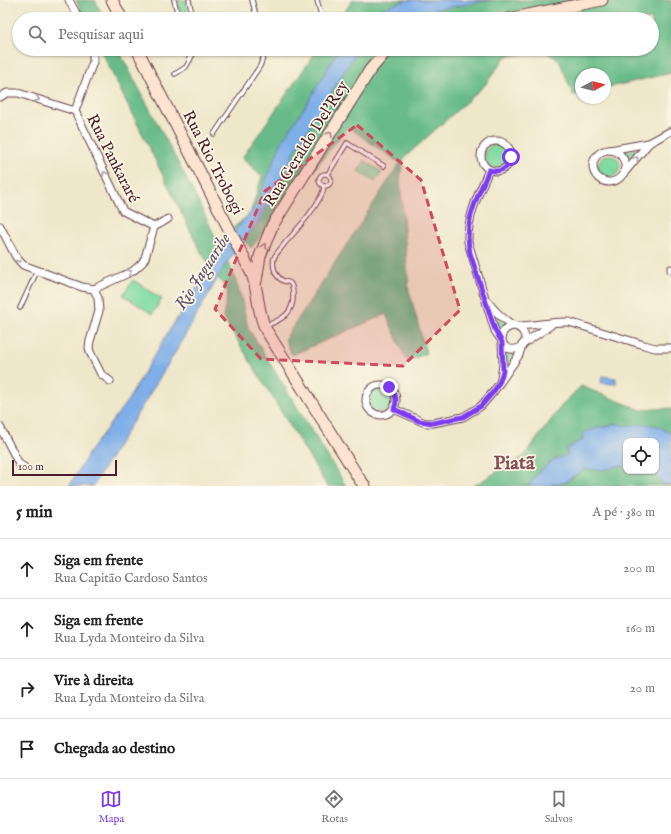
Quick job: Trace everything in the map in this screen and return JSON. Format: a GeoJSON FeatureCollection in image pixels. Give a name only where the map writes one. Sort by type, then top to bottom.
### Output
{"type":"FeatureCollection","features":[{"type":"Feature","properties":{"kind":"main road"},"geometry":{"type":"LineString","coordinates":[[112,0],[119,12]]}},
{"type":"Feature","properties":{"kind":"main road"},"geometry":{"type":"LineString","coordinates":[[120,0],[122,12]]}},
{"type":"Feature","properties":{"kind":"main road"},"geometry":{"type":"LineString","coordinates":[[543,12],[602,0]]}},
{"type":"Feature","properties":{"kind":"main road","name":"Rua Rio Trobogi"},"geometry":{"type":"LineString","coordinates":[[141,56],[243,255],[256,284],[260,313],[264,326],[363,484]]}},
{"type":"Feature","properties":{"kind":"main road","name":"Rua Geraldo Del'Rey"},"geometry":{"type":"LineString","coordinates":[[256,284],[260,256],[272,226],[370,70],[382,56]]}},
{"type":"Feature","properties":{"kind":"street"},"geometry":{"type":"LineString","coordinates":[[69,0],[75,12]]}},
{"type":"Feature","properties":{"kind":"street"},"geometry":{"type":"LineString","coordinates":[[0,97],[18,93],[75,111],[93,62],[93,56]]}},
{"type":"Feature","properties":{"kind":"street","name":"Rua Pankararé"},"geometry":{"type":"LineString","coordinates":[[75,111],[123,212],[154,227]]}},
{"type":"Feature","properties":{"kind":"street"},"geometry":{"type":"LineString","coordinates":[[650,143],[608,150],[598,154],[595,158],[593,168],[597,177],[605,182],[615,181],[623,175],[650,143],[671,131]]}},
{"type":"Feature","properties":{"kind":"street"},"geometry":{"type":"LineString","coordinates":[[496,141],[505,144],[511,152],[510,162],[504,170],[489,170],[482,162],[481,158],[483,148],[491,142],[496,141]]}},
{"type":"Feature","properties":{"kind":"street"},"geometry":{"type":"LineString","coordinates":[[608,150],[613,151],[622,158],[625,163],[623,175]]}},
{"type":"Feature","properties":{"kind":"street"},"geometry":{"type":"LineString","coordinates":[[489,170],[473,208],[467,229],[470,253],[495,330],[504,346],[511,350],[519,348],[539,332],[555,323]]}},
{"type":"Feature","properties":{"kind":"street"},"geometry":{"type":"LineString","coordinates":[[0,226],[23,266],[82,287],[94,289],[133,271],[142,263],[145,258],[154,227],[168,219]]}},
{"type":"Feature","properties":{"kind":"street"},"geometry":{"type":"LineString","coordinates":[[94,289],[98,298],[99,311],[89,347],[101,374],[110,381]]}},
{"type":"Feature","properties":{"kind":"street"},"geometry":{"type":"LineString","coordinates":[[394,409],[425,423],[452,420],[463,417],[481,406],[494,391],[519,355],[524,341],[524,334],[519,328],[496,312],[486,299]]}},
{"type":"Feature","properties":{"kind":"street"},"geometry":{"type":"LineString","coordinates":[[500,381],[503,364],[501,337],[504,330],[511,326],[569,322],[650,347],[671,348]]}},
{"type":"Feature","properties":{"kind":"street"},"geometry":{"type":"LineString","coordinates":[[378,385],[389,387],[394,391],[396,397],[394,409],[385,416],[373,414],[368,410],[366,404],[368,392],[378,385]]}},
{"type":"Feature","properties":{"kind":"street"},"geometry":{"type":"LineString","coordinates":[[0,427],[17,460],[24,467]]}},
{"type":"Feature","properties":{"kind":"lane"},"geometry":{"type":"LineString","coordinates":[[174,0],[177,12]]}},
{"type":"Feature","properties":{"kind":"lane"},"geometry":{"type":"LineString","coordinates":[[189,0],[192,12]]}},
{"type":"Feature","properties":{"kind":"lane"},"geometry":{"type":"LineString","coordinates":[[252,0],[255,12]]}},
{"type":"Feature","properties":{"kind":"lane"},"geometry":{"type":"LineString","coordinates":[[317,0],[319,12]]}},
{"type":"Feature","properties":{"kind":"lane"},"geometry":{"type":"LineString","coordinates":[[189,56],[190,60]]}},
{"type":"Feature","properties":{"kind":"lane"},"geometry":{"type":"LineString","coordinates":[[175,74],[181,71],[192,56]]}},
{"type":"Feature","properties":{"kind":"lane"},"geometry":{"type":"LineString","coordinates":[[214,134],[260,66],[263,56]]}},
{"type":"Feature","properties":{"kind":"lane"},"geometry":{"type":"LineString","coordinates":[[328,174],[347,143],[384,166]]}},
{"type":"Feature","properties":{"kind":"lane"},"geometry":{"type":"LineString","coordinates":[[324,186],[330,183],[331,178],[328,174]]}},
{"type":"Feature","properties":{"kind":"lane"},"geometry":{"type":"LineString","coordinates":[[324,186],[320,183],[319,179],[321,175],[328,174]]}},
{"type":"Feature","properties":{"kind":"lane"},"geometry":{"type":"LineString","coordinates":[[264,326],[288,314],[292,305],[292,286],[289,282],[282,280],[276,275],[274,269],[274,258],[307,217],[321,195],[324,186]]}},
{"type":"Feature","properties":{"kind":"lane"},"geometry":{"type":"LineString","coordinates":[[20,308],[37,271]]}},
{"type":"Feature","properties":{"kind":"highlighted area"},"geometry":{"type":"Polygon","coordinates":[[[357,125],[421,180],[460,310],[403,366],[261,359],[215,309],[265,191],[357,125]]]}},
{"type":"Feature","properties":{"kind":"green space"},"geometry":{"type":"Polygon","coordinates":[[[76,0],[95,0],[101,12],[82,12],[76,0]]]}},
{"type":"Feature","properties":{"kind":"green space"},"geometry":{"type":"Polygon","coordinates":[[[178,0],[185,0],[188,12],[181,12],[178,0]]]}},
{"type":"Feature","properties":{"kind":"green space"},"geometry":{"type":"Polygon","coordinates":[[[353,0],[671,0],[671,73],[611,87],[611,68],[575,68],[575,95],[573,95],[559,60],[553,56],[659,56],[659,12],[344,12],[353,0]]]}},
{"type":"Feature","properties":{"kind":"green space"},"geometry":{"type":"Polygon","coordinates":[[[103,56],[122,56],[192,189],[233,273],[241,297],[248,328],[346,486],[327,486],[223,317],[228,292],[201,252],[103,56]]]}},
{"type":"Feature","properties":{"kind":"green space"},"geometry":{"type":"Polygon","coordinates":[[[313,56],[510,56],[505,57],[485,85],[404,158],[400,178],[409,291],[426,353],[407,362],[386,314],[292,355],[285,339],[400,163],[348,127],[251,248],[233,228],[250,214],[262,176],[242,158],[313,56]]]}},
{"type":"Feature","properties":{"kind":"green space"},"geometry":{"type":"Polygon","coordinates":[[[497,144],[502,145],[508,151],[508,161],[502,167],[497,168],[492,167],[486,161],[485,156],[486,151],[492,145],[497,144]]]}},
{"type":"Feature","properties":{"kind":"green space"},"geometry":{"type":"Polygon","coordinates":[[[640,149],[628,162],[626,154],[623,151],[640,149]]]}},
{"type":"Feature","properties":{"kind":"green space"},"geometry":{"type":"Polygon","coordinates":[[[609,155],[617,158],[620,166],[617,174],[609,177],[601,174],[598,166],[601,158],[609,155]]]}},
{"type":"Feature","properties":{"kind":"green space"},"geometry":{"type":"Polygon","coordinates":[[[365,161],[382,172],[375,182],[358,171],[365,161]]]}},
{"type":"Feature","properties":{"kind":"green space"},"geometry":{"type":"Polygon","coordinates":[[[133,280],[162,299],[152,314],[123,295],[133,280]]]}},
{"type":"Feature","properties":{"kind":"green space"},"geometry":{"type":"Polygon","coordinates":[[[492,314],[507,325],[503,327],[499,333],[492,314]]]}},
{"type":"Feature","properties":{"kind":"green space"},"geometry":{"type":"Polygon","coordinates":[[[505,351],[508,353],[516,353],[506,369],[505,351]]]}},
{"type":"Feature","properties":{"kind":"green space"},"geometry":{"type":"Polygon","coordinates":[[[581,386],[641,410],[671,408],[671,433],[659,427],[623,426],[614,424],[591,431],[582,441],[577,442],[569,448],[569,455],[542,469],[528,486],[473,486],[524,456],[563,404],[581,386]]]}},
{"type":"Feature","properties":{"kind":"green space"},"geometry":{"type":"Polygon","coordinates":[[[381,388],[386,389],[392,395],[392,405],[386,411],[381,412],[376,411],[370,405],[369,400],[370,395],[376,389],[381,388]]]}},
{"type":"Feature","properties":{"kind":"green space"},"geometry":{"type":"Polygon","coordinates":[[[622,466],[623,474],[656,474],[662,484],[671,486],[550,486],[565,483],[582,471],[622,466]]]}},
{"type":"Feature","properties":{"kind":"water"},"geometry":{"type":"Polygon","coordinates":[[[408,0],[492,0],[422,12],[377,12],[383,8],[408,0]]]}},
{"type":"Feature","properties":{"kind":"water"},"geometry":{"type":"Polygon","coordinates":[[[335,56],[355,56],[296,149],[280,184],[258,223],[225,265],[176,351],[93,486],[69,486],[90,451],[128,400],[167,334],[202,280],[219,249],[255,207],[282,141],[308,102],[335,56]]]}},
{"type":"Feature","properties":{"kind":"water"},"geometry":{"type":"Polygon","coordinates":[[[602,376],[616,378],[616,384],[601,383],[602,376]]]}},
{"type":"Feature","properties":{"kind":"water"},"geometry":{"type":"Polygon","coordinates":[[[614,424],[620,424],[623,426],[647,424],[660,427],[671,433],[671,485],[662,484],[656,474],[659,474],[659,438],[623,438],[623,467],[616,466],[610,469],[601,470],[585,469],[565,483],[552,484],[550,486],[528,486],[545,466],[555,459],[568,455],[566,450],[567,448],[577,442],[582,441],[583,433],[598,428],[598,425],[602,428],[614,424]]]}},
{"type":"Feature","properties":{"kind":"district","name":"Piatã"},"geometry":{"type":"Point","coordinates":[514,462]}},
{"type":"Feature","properties":{"kind":"route"},"geometry":{"type":"LineString","coordinates":[[389,387],[394,391],[396,397],[394,409],[419,421],[433,423],[463,417],[472,412],[488,399],[500,381],[503,371],[502,342],[496,334],[470,253],[467,229],[473,208],[489,170],[504,170],[508,166],[511,157]]}},
{"type":"Feature","properties":{"kind":"water label","name":"Rio Jaguaribe"},"geometry":{"type":"Point","coordinates":[202,271]}}]}
